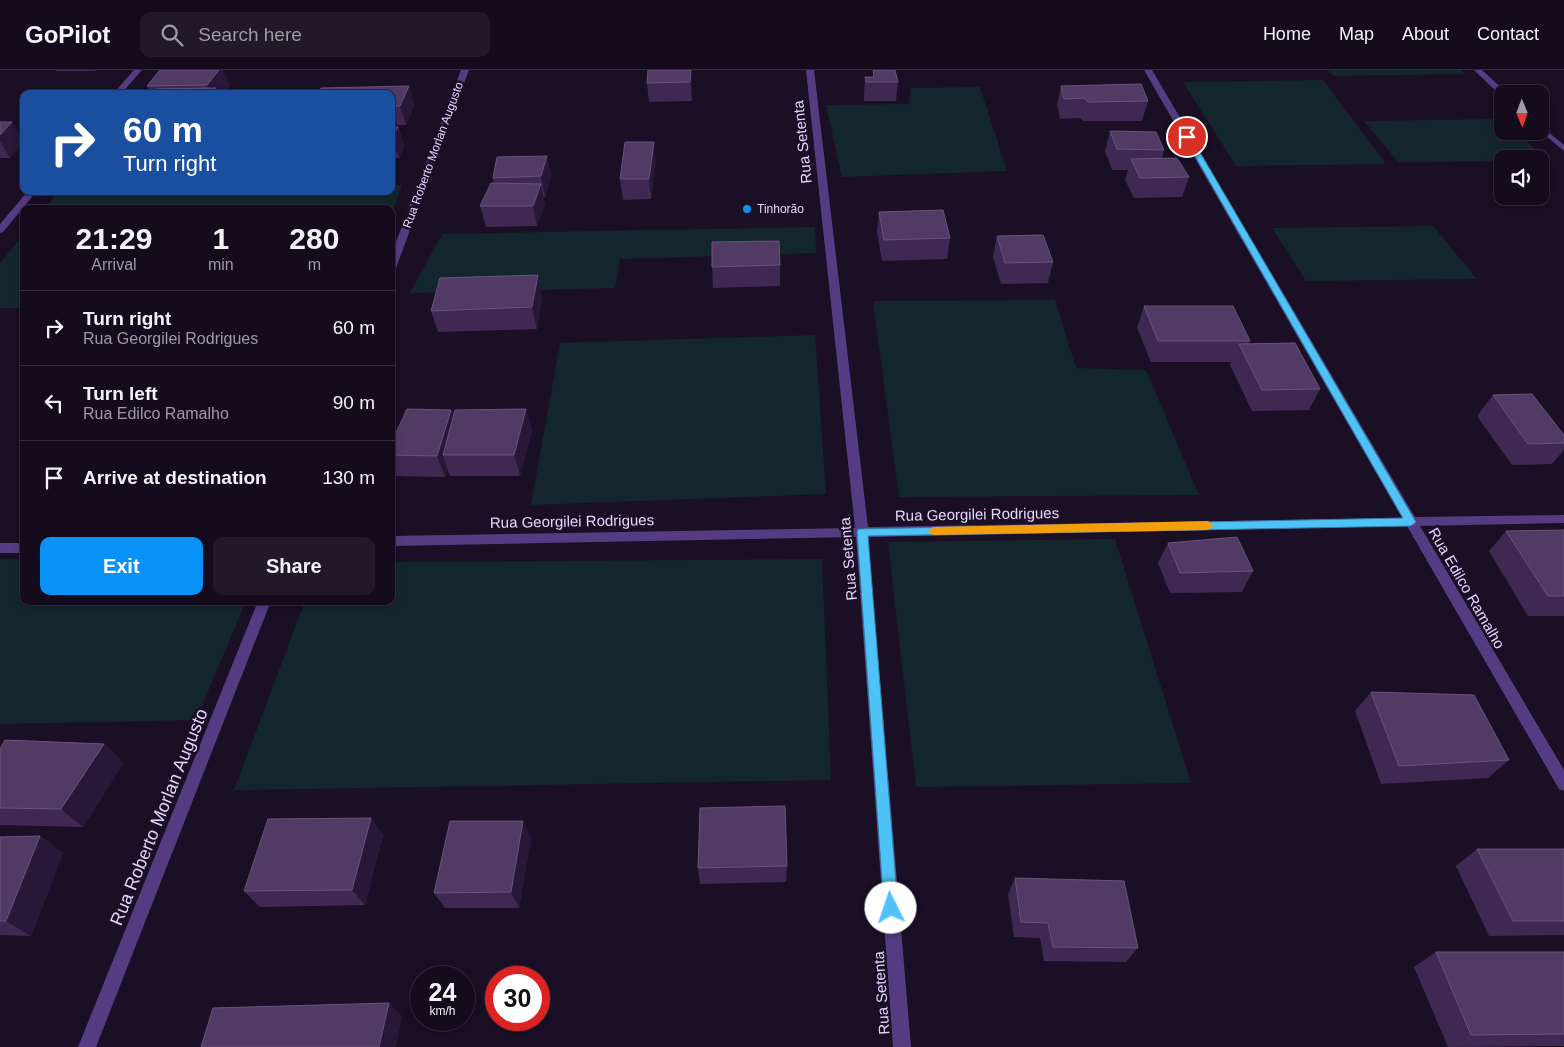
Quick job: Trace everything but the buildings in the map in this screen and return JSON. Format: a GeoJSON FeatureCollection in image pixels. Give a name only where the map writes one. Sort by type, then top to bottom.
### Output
{"type":"FeatureCollection","features":[{"type":"Feature","properties":{"kind":"street"},"geometry":{"type":"LineString","coordinates":[[121,90],[138,70]]}},
{"type":"Feature","properties":{"kind":"street","name":"Rua Roberto Morlan Augusto"},"geometry":{"type":"LineString","coordinates":[[395,257],[465,70]]}},
{"type":"Feature","properties":{"kind":"street","name":"Rua Setenta"},"geometry":{"type":"LineString","coordinates":[[810,70],[862,532],[902,1047]]}},
{"type":"Feature","properties":{"kind":"street","name":"Rua Edilco Ramalho"},"geometry":{"type":"LineString","coordinates":[[1148,70],[1564,784]]}},
{"type":"Feature","properties":{"kind":"street"},"geometry":{"type":"LineString","coordinates":[[1478,70],[1494,85]]}},
{"type":"Feature","properties":{"kind":"street"},"geometry":{"type":"LineString","coordinates":[[1549,135],[1564,149]]}},
{"type":"Feature","properties":{"kind":"street"},"geometry":{"type":"LineString","coordinates":[[22,205],[31,195]]}},
{"type":"Feature","properties":{"kind":"street"},"geometry":{"type":"LineString","coordinates":[[0,230],[20,207]]}},
{"type":"Feature","properties":{"kind":"street","name":"Rua Georgilei Rodrigues"},"geometry":{"type":"LineString","coordinates":[[395,541],[1564,519]]}},
{"type":"Feature","properties":{"kind":"street"},"geometry":{"type":"LineString","coordinates":[[0,548],[20,548]]}},
{"type":"Feature","properties":{"kind":"street","name":"Rua Roberto Morlan Augusto"},"geometry":{"type":"LineString","coordinates":[[86,1047],[264,605]]}},
{"type":"Feature","properties":{"kind":"shaded area"},"geometry":{"type":"Polygon","coordinates":[[[1328,70],[1461,70],[1465,74],[1333,76],[1328,70]]]}},
{"type":"Feature","properties":{"kind":"shaded area"},"geometry":{"type":"Polygon","coordinates":[[[1323,80],[1386,164],[1236,166],[1183,82],[1323,80]]]}},
{"type":"Feature","properties":{"kind":"shaded area"},"geometry":{"type":"Polygon","coordinates":[[[980,87],[1007,171],[842,177],[826,105],[909,104],[911,88],[980,87]]]}},
{"type":"Feature","properties":{"kind":"shaded area"},"geometry":{"type":"Polygon","coordinates":[[[1494,119],[1494,140],[1525,140],[1536,150],[1494,150],[1494,161],[1398,162],[1364,121],[1494,119]]]}},
{"type":"Feature","properties":{"kind":"shaded area"},"geometry":{"type":"Polygon","coordinates":[[[395,185],[402,185],[395,205],[47,205],[56,195],[395,195],[395,185]]]}},
{"type":"Feature","properties":{"kind":"shaded area"},"geometry":{"type":"Polygon","coordinates":[[[1433,226],[1477,279],[1306,281],[1272,228],[1433,226]]]}},
{"type":"Feature","properties":{"kind":"shaded area"},"geometry":{"type":"Polygon","coordinates":[[[815,227],[816,253],[620,259],[615,288],[410,293],[442,234],[815,227]]]}},
{"type":"Feature","properties":{"kind":"shaded area"},"geometry":{"type":"Polygon","coordinates":[[[20,239],[20,308],[0,308],[0,263],[20,239]]]}},
{"type":"Feature","properties":{"kind":"shaded area"},"geometry":{"type":"Polygon","coordinates":[[[1055,300],[1076,368],[1146,370],[1199,495],[899,497],[873,301],[1055,300]]]}},
{"type":"Feature","properties":{"kind":"shaded area"},"geometry":{"type":"Polygon","coordinates":[[[815,335],[826,494],[531,505],[560,343],[815,335]]]}},
{"type":"Feature","properties":{"kind":"shaded area"},"geometry":{"type":"Polygon","coordinates":[[[1115,539],[1191,783],[916,787],[888,542],[1115,539]]]}},
{"type":"Feature","properties":{"kind":"shaded area"},"geometry":{"type":"Polygon","coordinates":[[[0,559],[20,559],[20,605],[244,605],[196,720],[0,724],[0,559]]]}},
{"type":"Feature","properties":{"kind":"shaded area"},"geometry":{"type":"Polygon","coordinates":[[[822,559],[831,780],[234,790],[303,605],[395,605],[395,562],[822,559]]]}},
{"type":"Feature","properties":{"kind":"slow traffic"},"geometry":{"type":"LineString","coordinates":[[933,531],[1208,526]]}},
{"type":"Feature","properties":{"kind":"place","name":"Tinhorão"},"geometry":{"type":"Point","coordinates":[747,209]}},
{"type":"Feature","properties":{"kind":"route"},"geometry":{"type":"LineString","coordinates":[[891,908],[862,532],[1411,522],[1187,137]]}}]}
